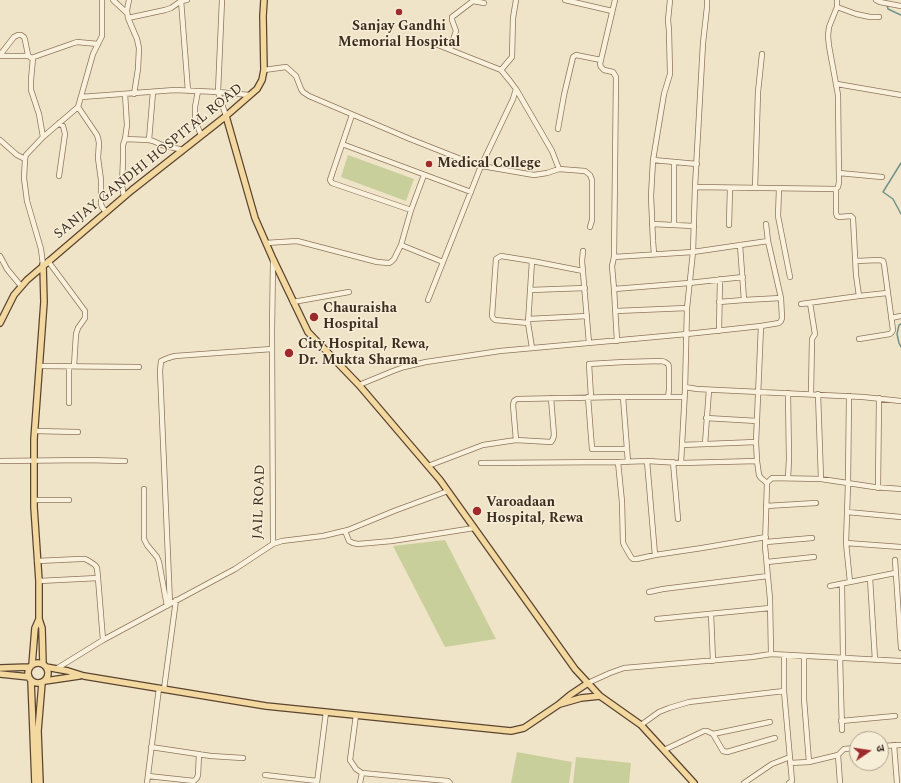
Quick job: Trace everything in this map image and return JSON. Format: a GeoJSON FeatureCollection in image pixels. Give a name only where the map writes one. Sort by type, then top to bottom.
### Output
{"type":"FeatureCollection","features":[{"type":"Feature","properties":{"kind":"main road","name":"SANJAY GANDHI HOSPITAL ROAD"},"geometry":{"type":"LineString","coordinates":[[0,323],[14,294],[43,265],[124,197],[226,116],[256,89],[262,80],[264,70],[264,0]]}},
{"type":"Feature","properties":{"kind":"main road"},"geometry":{"type":"LineString","coordinates":[[226,116],[255,218],[308,332],[360,385],[448,491],[575,669],[600,696],[641,725],[694,783]]}},
{"type":"Feature","properties":{"kind":"main road"},"geometry":{"type":"LineString","coordinates":[[40,783],[38,731],[43,682],[48,676],[48,670],[45,666],[42,628],[39,619],[39,581],[34,500],[34,460],[44,302],[43,265]]}},
{"type":"Feature","properties":{"kind":"main road"},"geometry":{"type":"LineString","coordinates":[[35,783],[29,670],[31,666],[35,628],[39,619]]}},
{"type":"Feature","properties":{"kind":"main road"},"geometry":{"type":"LineString","coordinates":[[0,668],[31,666],[38,663],[84,676],[266,706],[511,731],[524,728],[588,683]]}},
{"type":"Feature","properties":{"kind":"main road"},"geometry":{"type":"LineString","coordinates":[[0,674],[30,678],[36,683],[84,676]]}},
{"type":"Feature","properties":{"kind":"main road"},"geometry":{"type":"LineString","coordinates":[[558,705],[581,698],[600,696]]}},
{"type":"Feature","properties":{"kind":"street"},"geometry":{"type":"LineString","coordinates":[[43,265],[41,249],[27,201],[24,178],[25,159],[26,155],[44,137],[78,107],[92,54],[100,40],[102,33],[102,0]]}},
{"type":"Feature","properties":{"kind":"street"},"geometry":{"type":"LineString","coordinates":[[113,0],[128,16],[137,39],[139,48],[138,70],[134,94]]}},
{"type":"Feature","properties":{"kind":"street"},"geometry":{"type":"LineString","coordinates":[[128,16],[129,0]]}},
{"type":"Feature","properties":{"kind":"street"},"geometry":{"type":"LineString","coordinates":[[128,16],[165,10],[183,0]]}},
{"type":"Feature","properties":{"kind":"street"},"geometry":{"type":"LineString","coordinates":[[183,0],[188,91]]}},
{"type":"Feature","properties":{"kind":"street"},"geometry":{"type":"LineString","coordinates":[[222,0],[218,92],[226,116]]}},
{"type":"Feature","properties":{"kind":"street"},"geometry":{"type":"LineString","coordinates":[[501,70],[512,57],[513,24],[516,0]]}},
{"type":"Feature","properties":{"kind":"street"},"geometry":{"type":"LineString","coordinates":[[565,0],[580,2],[612,11]]}},
{"type":"Feature","properties":{"kind":"street"},"geometry":{"type":"LineString","coordinates":[[615,0],[600,64],[604,70],[613,72],[616,77],[614,257],[612,266],[617,341]]}},
{"type":"Feature","properties":{"kind":"street"},"geometry":{"type":"LineString","coordinates":[[654,254],[652,241],[651,196],[653,160],[664,94],[670,74],[668,20],[670,0]]}},
{"type":"Feature","properties":{"kind":"street"},"geometry":{"type":"LineString","coordinates":[[681,463],[687,308],[693,252],[703,43],[707,0]]}},
{"type":"Feature","properties":{"kind":"street"},"geometry":{"type":"LineString","coordinates":[[837,0],[837,7],[829,27],[828,36],[838,96],[839,173],[838,186],[836,189],[836,213],[839,217],[851,216],[854,218],[856,275],[860,296]]}},
{"type":"Feature","properties":{"kind":"street"},"geometry":{"type":"LineString","coordinates":[[450,49],[456,30],[452,17],[472,1],[484,3]]}},
{"type":"Feature","properties":{"kind":"street"},"geometry":{"type":"LineString","coordinates":[[878,1],[901,6]]}},
{"type":"Feature","properties":{"kind":"street"},"geometry":{"type":"LineString","coordinates":[[837,7],[856,14],[870,17],[879,16]]}},
{"type":"Feature","properties":{"kind":"street"},"geometry":{"type":"LineString","coordinates":[[0,56],[14,37],[18,35],[24,37],[31,57],[31,90],[39,114],[44,137]]}},
{"type":"Feature","properties":{"kind":"street"},"geometry":{"type":"LineString","coordinates":[[428,40],[501,70],[516,89],[552,151],[559,169]]}},
{"type":"Feature","properties":{"kind":"street"},"geometry":{"type":"LineString","coordinates":[[0,56],[31,57],[77,42],[98,44]]}},
{"type":"Feature","properties":{"kind":"street"},"geometry":{"type":"LineString","coordinates":[[755,188],[758,92],[762,54]]}},
{"type":"Feature","properties":{"kind":"street"},"geometry":{"type":"LineString","coordinates":[[558,129],[573,57],[579,55],[601,60]]}},
{"type":"Feature","properties":{"kind":"street"},"geometry":{"type":"LineString","coordinates":[[264,70],[286,67],[296,76],[301,89],[309,96],[410,140],[481,166],[534,175],[559,169],[585,171],[590,175],[592,180],[592,220],[590,227]]}},
{"type":"Feature","properties":{"kind":"street"},"geometry":{"type":"LineString","coordinates":[[837,84],[901,95]]}},
{"type":"Feature","properties":{"kind":"street"},"geometry":{"type":"LineString","coordinates":[[428,300],[481,166],[513,99],[516,89]]}},
{"type":"Feature","properties":{"kind":"street"},"geometry":{"type":"LineString","coordinates":[[81,97],[175,90],[249,95]]}},
{"type":"Feature","properties":{"kind":"street"},"geometry":{"type":"LineString","coordinates":[[198,91],[195,107],[195,120],[201,135]]}},
{"type":"Feature","properties":{"kind":"street"},"geometry":{"type":"LineString","coordinates":[[149,140],[153,92]]}},
{"type":"Feature","properties":{"kind":"street"},"geometry":{"type":"LineString","coordinates":[[124,197],[122,185],[122,160],[127,125],[125,94]]}},
{"type":"Feature","properties":{"kind":"street"},"geometry":{"type":"LineString","coordinates":[[78,107],[98,138],[101,204],[106,212]]}},
{"type":"Feature","properties":{"kind":"street"},"geometry":{"type":"LineString","coordinates":[[352,115],[330,180],[332,183],[411,210]]}},
{"type":"Feature","properties":{"kind":"street"},"geometry":{"type":"LineString","coordinates":[[59,124],[63,126],[65,134],[59,176]]}},
{"type":"Feature","properties":{"kind":"street"},"geometry":{"type":"LineString","coordinates":[[125,139],[149,140],[183,150]]}},
{"type":"Feature","properties":{"kind":"street"},"geometry":{"type":"LineString","coordinates":[[0,140],[17,155],[25,159]]}},
{"type":"Feature","properties":{"kind":"street"},"geometry":{"type":"LineString","coordinates":[[342,144],[471,192]]}},
{"type":"Feature","properties":{"kind":"street"},"geometry":{"type":"LineString","coordinates":[[653,160],[697,164]]}},
{"type":"Feature","properties":{"kind":"street"},"geometry":{"type":"LineString","coordinates":[[674,163],[674,225]]}},
{"type":"Feature","properties":{"kind":"street"},"geometry":{"type":"LineString","coordinates":[[839,173],[882,177]]}},
{"type":"Feature","properties":{"kind":"street"},"geometry":{"type":"LineString","coordinates":[[266,243],[297,241],[377,262],[389,263],[394,259],[401,245],[411,210],[424,175]]}},
{"type":"Feature","properties":{"kind":"street"},"geometry":{"type":"LineString","coordinates":[[696,187],[836,189]]}},
{"type":"Feature","properties":{"kind":"street"},"geometry":{"type":"LineString","coordinates":[[729,225],[730,188]]}},
{"type":"Feature","properties":{"kind":"street"},"geometry":{"type":"LineString","coordinates":[[780,189],[778,216],[790,277]]}},
{"type":"Feature","properties":{"kind":"street"},"geometry":{"type":"LineString","coordinates":[[652,224],[694,226]]}},
{"type":"Feature","properties":{"kind":"street"},"geometry":{"type":"LineString","coordinates":[[360,385],[404,367],[426,362],[500,351],[719,331],[779,323],[782,318],[781,298],[768,241],[766,224]]}},
{"type":"Feature","properties":{"kind":"street"},"geometry":{"type":"LineString","coordinates":[[614,257],[693,252],[768,241]]}},
{"type":"Feature","properties":{"kind":"street"},"geometry":{"type":"LineString","coordinates":[[401,245],[443,262]]}},
{"type":"Feature","properties":{"kind":"street"},"geometry":{"type":"LineString","coordinates":[[740,245],[744,300]]}},
{"type":"Feature","properties":{"kind":"street"},"geometry":{"type":"LineString","coordinates":[[583,250],[582,261],[589,343]]}},
{"type":"Feature","properties":{"kind":"street"},"geometry":{"type":"LineString","coordinates":[[0,256],[2,266],[7,269],[21,286]]}},
{"type":"Feature","properties":{"kind":"street"},"geometry":{"type":"LineString","coordinates":[[584,271],[501,256],[496,260],[492,316],[495,320],[528,321],[587,316]]}},
{"type":"Feature","properties":{"kind":"street","name":"JAIL ROAD"},"geometry":{"type":"LineString","coordinates":[[56,669],[103,640],[235,569],[273,544],[273,259]]}},
{"type":"Feature","properties":{"kind":"street"},"geometry":{"type":"LineString","coordinates":[[48,261],[85,311],[85,318],[76,334],[74,366]]}},
{"type":"Feature","properties":{"kind":"street"},"geometry":{"type":"LineString","coordinates":[[532,261],[528,321],[532,348]]}},
{"type":"Feature","properties":{"kind":"street"},"geometry":{"type":"LineString","coordinates":[[856,261],[883,261],[893,330],[890,334],[859,339]]}},
{"type":"Feature","properties":{"kind":"street"},"geometry":{"type":"LineString","coordinates":[[614,288],[689,283],[743,277]]}},
{"type":"Feature","properties":{"kind":"street"},"geometry":{"type":"LineString","coordinates":[[719,331],[720,279]]}},
{"type":"Feature","properties":{"kind":"street"},"geometry":{"type":"LineString","coordinates":[[530,290],[585,288]]}},
{"type":"Feature","properties":{"kind":"street"},"geometry":{"type":"LineString","coordinates":[[293,302],[349,292]]}},
{"type":"Feature","properties":{"kind":"street"},"geometry":{"type":"LineString","coordinates":[[801,304],[888,293]]}},
{"type":"Feature","properties":{"kind":"street"},"geometry":{"type":"LineString","coordinates":[[719,302],[781,298]]}},
{"type":"Feature","properties":{"kind":"street"},"geometry":{"type":"LineString","coordinates":[[810,303],[815,334],[812,339],[812,394]]}},
{"type":"Feature","properties":{"kind":"street"},"geometry":{"type":"LineString","coordinates":[[616,311],[687,308]]}},
{"type":"Feature","properties":{"kind":"street"},"geometry":{"type":"LineString","coordinates":[[891,318],[901,316]]}},
{"type":"Feature","properties":{"kind":"street"},"geometry":{"type":"LineString","coordinates":[[760,326],[759,392],[756,442],[759,474],[767,483]]}},
{"type":"Feature","properties":{"kind":"street"},"geometry":{"type":"LineString","coordinates":[[168,605],[160,371],[161,361],[175,356],[272,349]]}},
{"type":"Feature","properties":{"kind":"street"},"geometry":{"type":"LineString","coordinates":[[627,450],[592,449],[589,364],[665,362],[669,367],[668,397]]}},
{"type":"Feature","properties":{"kind":"street"},"geometry":{"type":"LineString","coordinates":[[40,366],[139,367]]}},
{"type":"Feature","properties":{"kind":"street"},"geometry":{"type":"LineString","coordinates":[[68,367],[69,403]]}},
{"type":"Feature","properties":{"kind":"street"},"geometry":{"type":"LineString","coordinates":[[685,387],[708,390],[849,396],[901,401]]}},
{"type":"Feature","properties":{"kind":"street"},"geometry":{"type":"LineString","coordinates":[[705,444],[708,390]]}},
{"type":"Feature","properties":{"kind":"street"},"geometry":{"type":"LineString","coordinates":[[788,393],[788,478]]}},
{"type":"Feature","properties":{"kind":"street"},"geometry":{"type":"LineString","coordinates":[[818,394],[821,479]]}},
{"type":"Feature","properties":{"kind":"street"},"geometry":{"type":"LineString","coordinates":[[849,396],[846,543],[850,582]]}},
{"type":"Feature","properties":{"kind":"street"},"geometry":{"type":"LineString","coordinates":[[623,397],[628,462]]}},
{"type":"Feature","properties":{"kind":"street"},"geometry":{"type":"LineString","coordinates":[[516,440],[513,405],[514,401],[517,399],[684,397]]}},
{"type":"Feature","properties":{"kind":"street"},"geometry":{"type":"LineString","coordinates":[[428,466],[483,445],[516,440],[551,442],[553,439],[551,398]]}},
{"type":"Feature","properties":{"kind":"street"},"geometry":{"type":"LineString","coordinates":[[878,488],[879,398]]}},
{"type":"Feature","properties":{"kind":"street"},"geometry":{"type":"LineString","coordinates":[[706,418],[758,421]]}},
{"type":"Feature","properties":{"kind":"street"},"geometry":{"type":"LineString","coordinates":[[35,431],[78,432]]}},
{"type":"Feature","properties":{"kind":"street"},"geometry":{"type":"LineString","coordinates":[[682,445],[756,442]]}},
{"type":"Feature","properties":{"kind":"street"},"geometry":{"type":"LineString","coordinates":[[0,461],[125,461]]}},
{"type":"Feature","properties":{"kind":"street"},"geometry":{"type":"LineString","coordinates":[[481,463],[647,461],[681,463],[757,461]]}},
{"type":"Feature","properties":{"kind":"street"},"geometry":{"type":"LineString","coordinates":[[647,461],[655,555]]}},
{"type":"Feature","properties":{"kind":"street"},"geometry":{"type":"LineString","coordinates":[[618,462],[624,545],[633,559],[766,539],[812,538]]}},
{"type":"Feature","properties":{"kind":"street"},"geometry":{"type":"LineString","coordinates":[[673,462],[678,519]]}},
{"type":"Feature","properties":{"kind":"street"},"geometry":{"type":"LineString","coordinates":[[770,654],[770,608],[766,539],[767,483],[772,478],[821,479],[878,488],[901,489]]}},
{"type":"Feature","properties":{"kind":"street"},"geometry":{"type":"LineString","coordinates":[[144,489],[144,539],[159,562],[168,605]]}},
{"type":"Feature","properties":{"kind":"street"},"geometry":{"type":"LineString","coordinates":[[273,544],[282,541],[323,536],[345,531],[448,491]]}},
{"type":"Feature","properties":{"kind":"street"},"geometry":{"type":"LineString","coordinates":[[34,500],[69,500]]}},
{"type":"Feature","properties":{"kind":"street"},"geometry":{"type":"LineString","coordinates":[[766,506],[816,504]]}},
{"type":"Feature","properties":{"kind":"street"},"geometry":{"type":"LineString","coordinates":[[847,512],[901,517]]}},
{"type":"Feature","properties":{"kind":"street"},"geometry":{"type":"LineString","coordinates":[[345,531],[349,541],[358,544],[392,541],[474,528]]}},
{"type":"Feature","properties":{"kind":"street"},"geometry":{"type":"LineString","coordinates":[[846,543],[901,547]]}},
{"type":"Feature","properties":{"kind":"street"},"geometry":{"type":"LineString","coordinates":[[767,562],[814,557]]}},
{"type":"Feature","properties":{"kind":"street"},"geometry":{"type":"LineString","coordinates":[[37,561],[80,558],[85,559],[95,565],[97,568],[103,640]]}},
{"type":"Feature","properties":{"kind":"street"},"geometry":{"type":"LineString","coordinates":[[895,560],[901,648]]}},
{"type":"Feature","properties":{"kind":"street"},"geometry":{"type":"LineString","coordinates":[[830,586],[895,573]]}},
{"type":"Feature","properties":{"kind":"street"},"geometry":{"type":"LineString","coordinates":[[649,592],[662,589],[768,576]]}},
{"type":"Feature","properties":{"kind":"street"},"geometry":{"type":"LineString","coordinates":[[39,581],[98,578]]}},
{"type":"Feature","properties":{"kind":"street"},"geometry":{"type":"LineString","coordinates":[[870,578],[875,660]]}},
{"type":"Feature","properties":{"kind":"street"},"geometry":{"type":"LineString","coordinates":[[842,584],[842,730]]}},
{"type":"Feature","properties":{"kind":"street"},"geometry":{"type":"LineString","coordinates":[[147,783],[151,746],[176,600]]}},
{"type":"Feature","properties":{"kind":"street"},"geometry":{"type":"LineString","coordinates":[[657,619],[770,608]]}},
{"type":"Feature","properties":{"kind":"street"},"geometry":{"type":"LineString","coordinates":[[711,614],[713,661]]}},
{"type":"Feature","properties":{"kind":"street"},"geometry":{"type":"LineString","coordinates":[[588,683],[624,668],[713,661],[770,654],[901,661]]}},
{"type":"Feature","properties":{"kind":"street"},"geometry":{"type":"LineString","coordinates":[[784,655],[784,691],[791,782]]}},
{"type":"Feature","properties":{"kind":"street"},"geometry":{"type":"LineString","coordinates":[[804,656],[804,699],[809,762]]}},
{"type":"Feature","properties":{"kind":"street"},"geometry":{"type":"LineString","coordinates":[[641,725],[660,712],[689,702],[784,691]]}},
{"type":"Feature","properties":{"kind":"street"},"geometry":{"type":"LineString","coordinates":[[265,775],[317,782],[326,712]]}},
{"type":"Feature","properties":{"kind":"street"},"geometry":{"type":"LineString","coordinates":[[356,715],[350,760],[356,769],[362,772],[448,781],[450,783]]}},
{"type":"Feature","properties":{"kind":"street"},"geometry":{"type":"LineString","coordinates":[[841,721],[895,716]]}},
{"type":"Feature","properties":{"kind":"street"},"geometry":{"type":"LineString","coordinates":[[713,734],[770,722]]}},
{"type":"Feature","properties":{"kind":"street"},"geometry":{"type":"LineString","coordinates":[[664,750],[704,731],[713,734],[723,750],[727,752],[775,738]]}},
{"type":"Feature","properties":{"kind":"street"},"geometry":{"type":"LineString","coordinates":[[889,745],[901,745]]}},
{"type":"Feature","properties":{"kind":"street"},"geometry":{"type":"LineString","coordinates":[[894,745],[897,783]]}},
{"type":"Feature","properties":{"kind":"street"},"geometry":{"type":"LineString","coordinates":[[151,746],[211,756],[243,758]]}},
{"type":"Feature","properties":{"kind":"street"},"geometry":{"type":"LineString","coordinates":[[790,763],[809,762],[838,755],[844,749],[849,749]]}},
{"type":"Feature","properties":{"kind":"street"},"geometry":{"type":"LineString","coordinates":[[148,776],[194,780],[198,775],[199,754]]}},
{"type":"Feature","properties":{"kind":"street"},"geometry":{"type":"LineString","coordinates":[[838,755],[840,783]]}},
{"type":"Feature","properties":{"kind":"street"},"geometry":{"type":"LineString","coordinates":[[744,783],[772,764],[790,757]]}},
{"type":"Feature","properties":{"kind":"street"},"geometry":{"type":"LineString","coordinates":[[360,783],[362,772]]}},
{"type":"Feature","properties":{"kind":"green space"},"geometry":{"type":"Polygon","coordinates":[[[348,155],[414,179],[406,201],[341,177],[348,155]]]}},
{"type":"Feature","properties":{"kind":"green space"},"geometry":{"type":"Polygon","coordinates":[[[445,540],[496,639],[445,647],[393,546],[445,540]]]}},
{"type":"Feature","properties":{"kind":"green space"},"geometry":{"type":"Polygon","coordinates":[[[517,752],[572,762],[569,783],[511,783],[517,752]]]}},
{"type":"Feature","properties":{"kind":"green space"},"geometry":{"type":"Polygon","coordinates":[[[576,757],[631,763],[629,783],[573,783],[576,757]]]}},
{"type":"Feature","properties":{"kind":"waterway"},"geometry":{"type":"LineString","coordinates":[[887,5],[888,9],[901,15]]}},
{"type":"Feature","properties":{"kind":"waterway"},"geometry":{"type":"LineString","coordinates":[[901,163],[883,192],[893,199],[901,214]]}},
{"type":"Feature","properties":{"kind":"waterway"},"geometry":{"type":"LineString","coordinates":[[901,324],[899,325],[897,334],[901,347]]}},
{"type":"Feature","properties":{"kind":"place","name":"Sanjay Gandhi Memorial Hospital"},"geometry":{"type":"Point","coordinates":[399,12]}},
{"type":"Feature","properties":{"kind":"place","name":"Medical College"},"geometry":{"type":"Point","coordinates":[429,164]}},
{"type":"Feature","properties":{"kind":"place","name":"Chauraisha Hospital"},"geometry":{"type":"Point","coordinates":[314,317]}},
{"type":"Feature","properties":{"kind":"place","name":"City Hospital, Rewa, Dr. Mukta Sharma"},"geometry":{"type":"Point","coordinates":[289,353]}},
{"type":"Feature","properties":{"kind":"place","name":"Varoadaan Hospital, Rewa"},"geometry":{"type":"Point","coordinates":[477,511]}}]}
